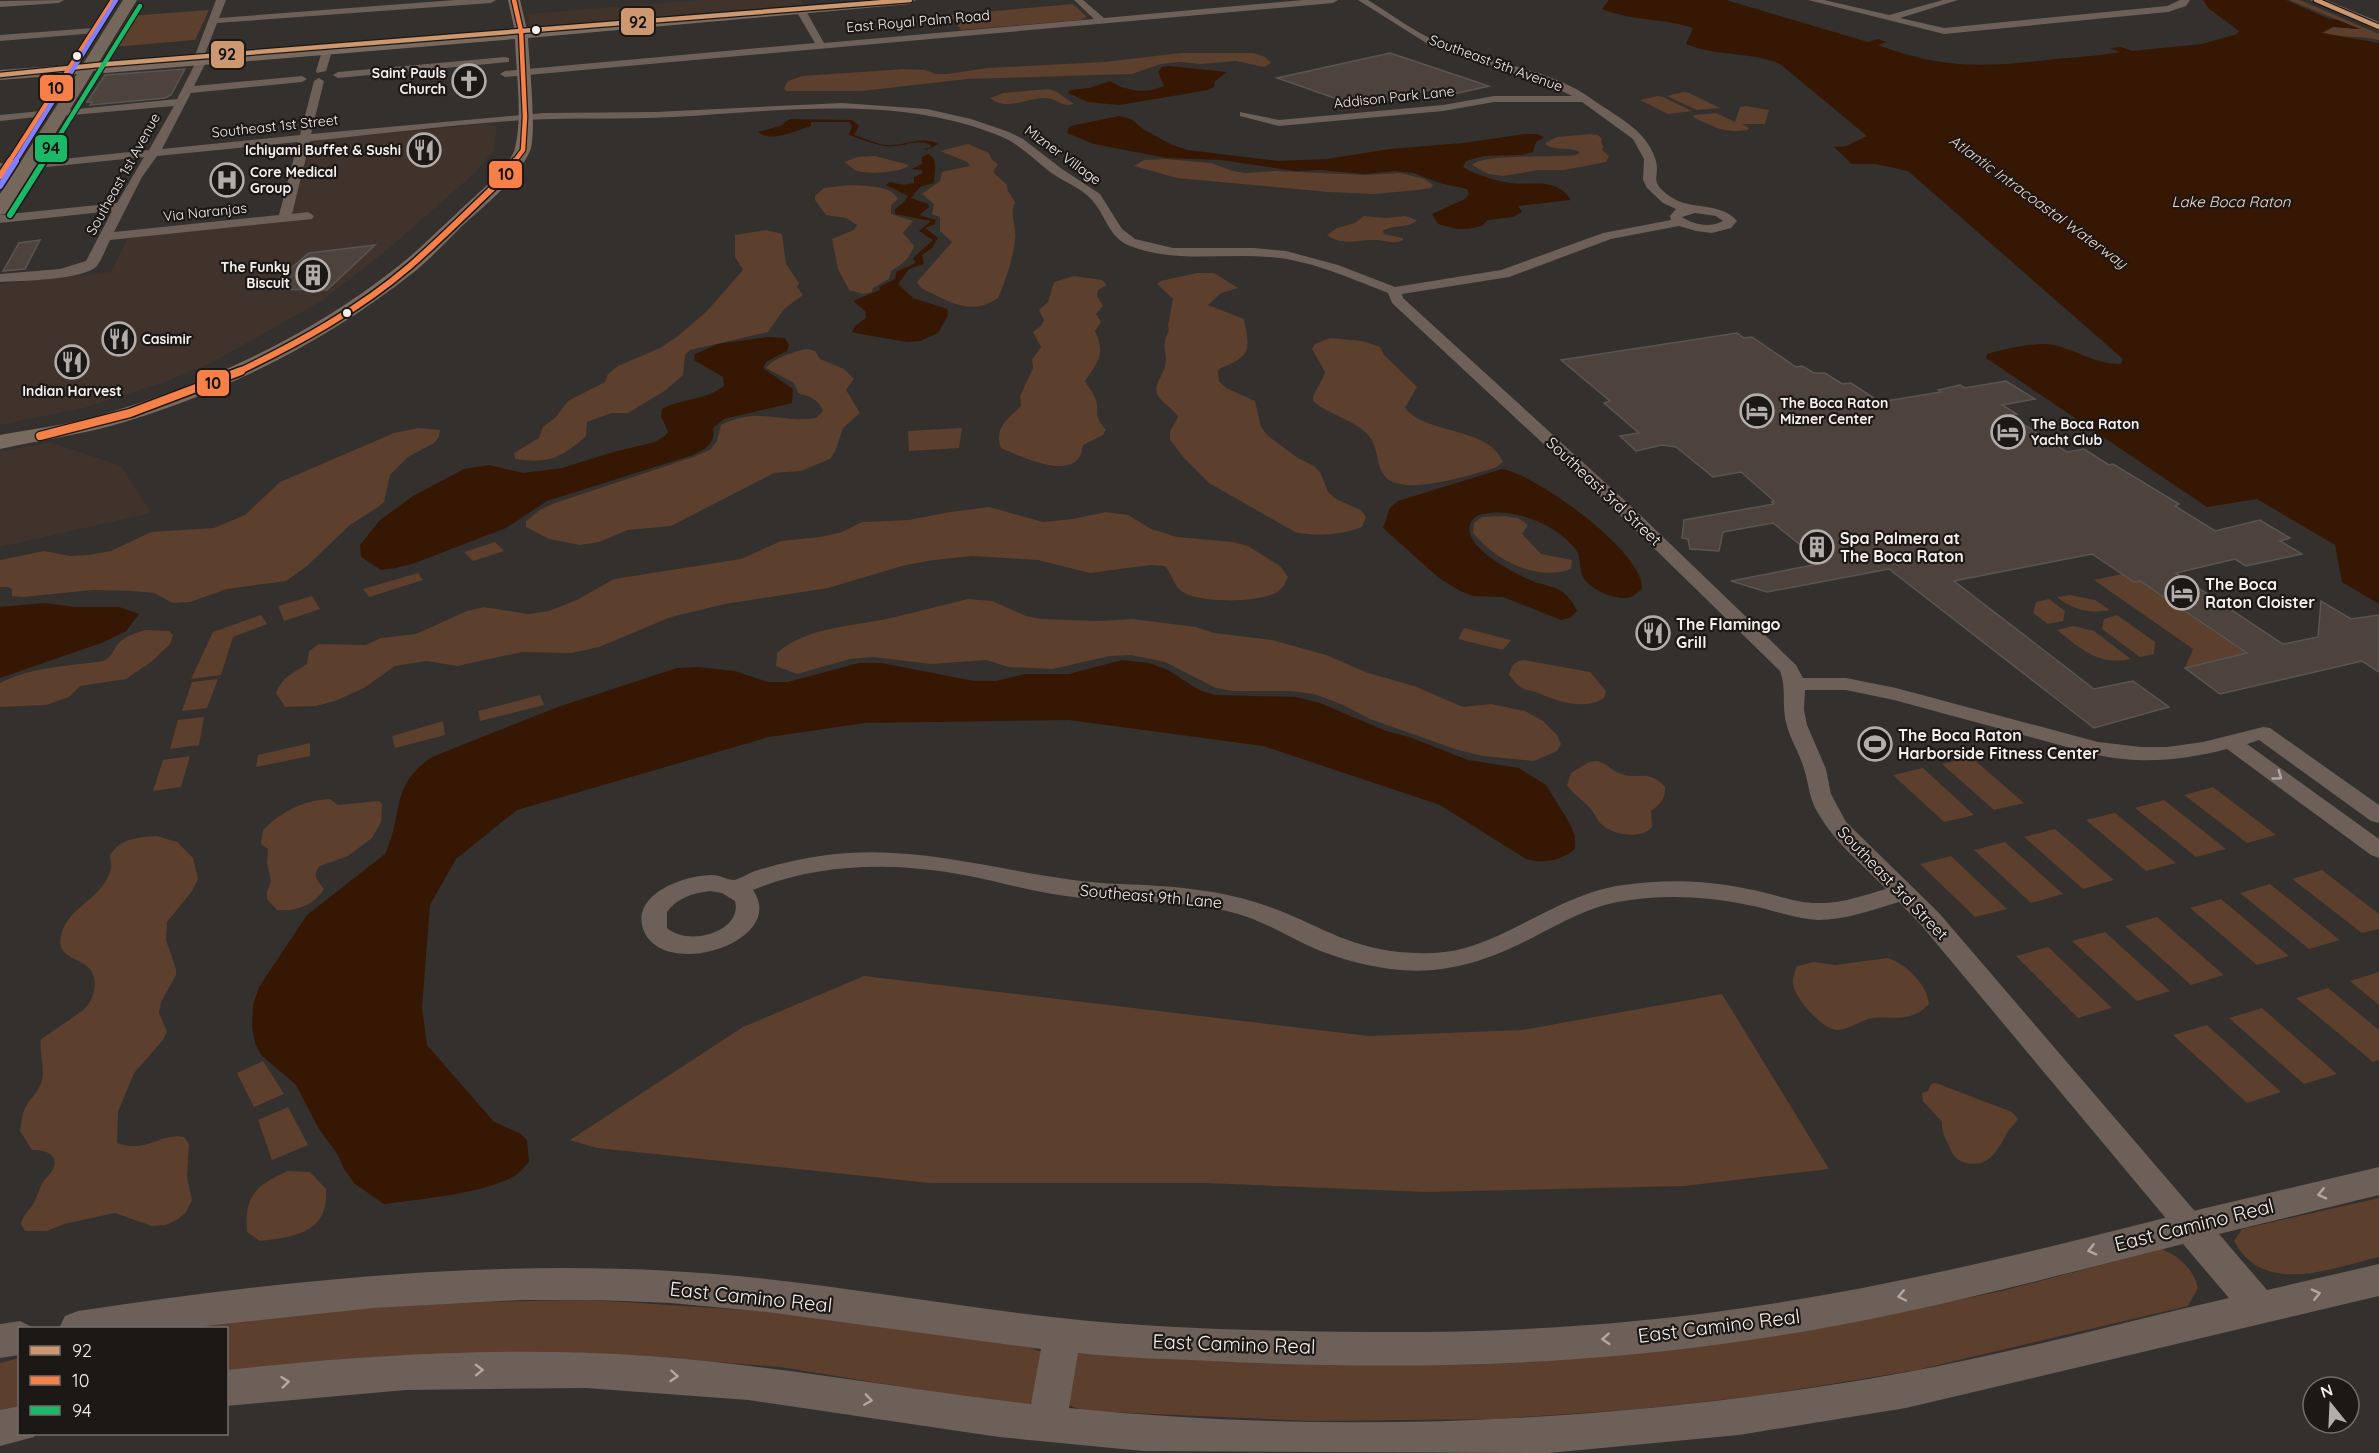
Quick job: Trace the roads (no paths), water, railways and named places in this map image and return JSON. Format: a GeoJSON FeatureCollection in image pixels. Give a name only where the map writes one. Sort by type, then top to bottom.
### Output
{"type":"FeatureCollection","features":[{"type":"Feature","properties":{"kind":"main road"},"geometry":{"type":"LineString","coordinates":[[0,209],[11,168],[41,114],[113,0]]}},
{"type":"Feature","properties":{"kind":"main road"},"geometry":{"type":"LineString","coordinates":[[11,168],[61,113],[93,68],[130,0]]}},
{"type":"Feature","properties":{"kind":"main road"},"geometry":{"type":"LineString","coordinates":[[0,442],[100,422],[191,392],[282,351],[351,310],[409,267],[504,177],[523,150],[511,129],[508,24],[514,0]]}},
{"type":"Feature","properties":{"kind":"main road"},"geometry":{"type":"LineString","coordinates":[[200,60],[508,24],[800,9],[910,0]]}},
{"type":"Feature","properties":{"kind":"main road"},"geometry":{"type":"LineString","coordinates":[[2316,0],[2379,27]]}},
{"type":"Feature","properties":{"kind":"main road"},"geometry":{"type":"LineString","coordinates":[[0,75],[327,51],[508,24]]}},
{"type":"Feature","properties":{"kind":"main road"},"geometry":{"type":"LineString","coordinates":[[0,431],[55,422],[140,398],[231,361],[298,326],[365,282],[481,178],[511,129]]}},
{"type":"Feature","properties":{"kind":"street"},"geometry":{"type":"LineString","coordinates":[[0,4],[59,0]]}},
{"type":"Feature","properties":{"kind":"street","name":"Southeast 1st Avenue"},"geometry":{"type":"LineString","coordinates":[[0,279],[86,267],[95,259],[136,177],[162,140],[200,60],[221,0]]}},
{"type":"Feature","properties":{"kind":"street"},"geometry":{"type":"LineString","coordinates":[[212,21],[491,0]]}},
{"type":"Feature","properties":{"kind":"street"},"geometry":{"type":"LineString","coordinates":[[1078,0],[1101,20]]}},
{"type":"Feature","properties":{"kind":"street","name":"East Royal Palm Road"},"geometry":{"type":"LineString","coordinates":[[320,76],[511,69],[821,45],[1333,0]]}},
{"type":"Feature","properties":{"kind":"street","name":"Southeast 5th Avenue"},"geometry":{"type":"LineString","coordinates":[[1362,0],[1434,44],[1558,86],[1585,99],[1637,137],[1650,159],[1649,180],[1653,188],[1684,216],[1608,236],[1504,274],[1394,291]]}},
{"type":"Feature","properties":{"kind":"street"},"geometry":{"type":"LineString","coordinates":[[1813,0],[1932,29],[1957,31],[2168,9],[2183,4],[2185,0]]}},
{"type":"Feature","properties":{"kind":"street"},"geometry":{"type":"LineString","coordinates":[[1886,18],[1928,9],[1953,0]]}},
{"type":"Feature","properties":{"kind":"street"},"geometry":{"type":"LineString","coordinates":[[2126,2],[2168,9]]}},
{"type":"Feature","properties":{"kind":"street"},"geometry":{"type":"LineString","coordinates":[[800,9],[821,45]]}},
{"type":"Feature","properties":{"kind":"street"},"geometry":{"type":"LineString","coordinates":[[0,38],[93,31]]}},
{"type":"Feature","properties":{"kind":"street"},"geometry":{"type":"LineString","coordinates":[[285,218],[327,51]]}},
{"type":"Feature","properties":{"kind":"street"},"geometry":{"type":"LineString","coordinates":[[187,87],[320,76]]}},
{"type":"Feature","properties":{"kind":"street","name":"Addison Park Lane"},"geometry":{"type":"LineString","coordinates":[[1244,114],[1279,123],[1443,108],[1494,99],[1585,99]]}},
{"type":"Feature","properties":{"kind":"street"},"geometry":{"type":"LineString","coordinates":[[61,113],[179,102]]}},
{"type":"Feature","properties":{"kind":"street","name":"Mizner Village"},"geometry":{"type":"LineString","coordinates":[[511,129],[569,114],[652,115],[741,108],[903,110],[957,119],[994,129],[1024,143],[1057,171],[1095,195],[1104,206],[1115,232],[1130,242],[1167,252],[1254,252],[1299,257],[1394,291]]}},
{"type":"Feature","properties":{"kind":"street"},"geometry":{"type":"LineString","coordinates":[[0,118],[41,114]]}},
{"type":"Feature","properties":{"kind":"street","name":"Southeast 1st Street"},"geometry":{"type":"LineString","coordinates":[[11,168],[305,138],[511,129]]}},
{"type":"Feature","properties":{"kind":"street"},"geometry":{"type":"LineString","coordinates":[[0,219],[121,206]]}},
{"type":"Feature","properties":{"kind":"street","name":"Via Naranjas"},"geometry":{"type":"LineString","coordinates":[[106,237],[308,216]]}},
{"type":"Feature","properties":{"kind":"street","name":"Southeast 3rd Street"},"geometry":{"type":"LineString","coordinates":[[1394,291],[1397,300],[1705,586],[1789,669],[1795,684],[1794,710],[1797,725],[1815,769],[1820,794],[1838,827],[1937,928],[2259,1307]]}},
{"type":"Feature","properties":{"kind":"street"},"geometry":{"type":"LineString","coordinates":[[1795,684],[1846,684],[1896,694],[2097,748],[2165,754],[2263,733],[2379,816]]}},
{"type":"Feature","properties":{"kind":"street"},"geometry":{"type":"LineString","coordinates":[[2230,741],[2379,850]]}},
{"type":"Feature","properties":{"kind":"street","name":"Southeast 9th Lane"},"geometry":{"type":"LineString","coordinates":[[736,888],[774,873],[804,865],[840,860],[913,860],[951,865],[1074,889],[1174,895],[1220,901],[1260,912],[1330,945],[1358,954],[1418,962],[1446,961],[1474,955],[1501,945],[1566,910],[1615,894],[1671,891],[1723,893],[1809,911],[1827,911],[1904,892]]}},
{"type":"Feature","properties":{"kind":"street","name":"East Camino Real"},"geometry":{"type":"LineString","coordinates":[[90,1327],[190,1311],[332,1294],[425,1286],[579,1284],[675,1287],[1062,1335],[1239,1346],[1420,1349],[1627,1338],[1798,1317],[1959,1284],[2379,1180]]}},
{"type":"Feature","properties":{"kind":"street"},"geometry":{"type":"LineString","coordinates":[[228,1388],[375,1374],[475,1370],[640,1373],[763,1385],[1047,1425],[1230,1436],[1400,1440],[1509,1436],[1673,1425],[1776,1412],[1881,1395],[1967,1377],[2379,1280]]}},
{"type":"Feature","properties":{"kind":"street"},"geometry":{"type":"LineString","coordinates":[[1047,1425],[1062,1335]]}},
{"type":"Feature","properties":{"kind":"street"},"geometry":{"type":"LineString","coordinates":[[0,1341],[18,1338]]}},
{"type":"Feature","properties":{"kind":"street"},"geometry":{"type":"LineString","coordinates":[[0,1428],[18,1424]]}},
{"type":"Feature","properties":{"kind":"water","name":"Lake Boca Raton"},"geometry":{"type":"Polygon","coordinates":[[[1609,0],[1726,0],[1868,42],[1878,39],[1887,42],[1878,45],[1945,63],[2008,64],[2120,52],[2110,48],[2121,47],[2132,51],[2202,44],[2237,34],[2239,31],[2208,8],[2203,0],[2286,0],[2329,19],[2338,20],[2360,29],[2333,27],[2322,33],[2379,43],[2379,604],[2342,582],[2335,545],[2257,499],[2207,507],[1986,358],[1987,354],[2001,350],[2044,344],[2062,347],[2111,363],[2121,364],[2123,359],[1908,171],[1876,164],[1852,164],[1834,147],[1846,146],[1867,136],[1780,64],[1757,57],[1709,51],[1686,44],[1693,28],[1670,22],[1624,16],[1602,9],[1609,0]]]}},
{"type":"Feature","properties":{"kind":"water"},"geometry":{"type":"Polygon","coordinates":[[[1162,67],[1227,72],[1215,81],[1214,87],[1208,90],[1119,105],[1088,102],[1068,93],[1070,90],[1089,88],[1110,81],[1121,87],[1138,91],[1152,90],[1164,86],[1158,72],[1162,67]]]}},
{"type":"Feature","properties":{"kind":"water"},"geometry":{"type":"Polygon","coordinates":[[[1119,116],[1131,119],[1143,129],[1170,144],[1188,150],[1278,161],[1327,159],[1390,149],[1537,134],[1544,137],[1536,142],[1533,152],[1521,155],[1483,156],[1466,161],[1463,167],[1504,182],[1549,184],[1564,192],[1571,200],[1518,206],[1522,212],[1513,217],[1488,220],[1482,226],[1468,229],[1457,229],[1438,224],[1432,214],[1465,199],[1469,194],[1467,189],[1439,183],[1414,173],[1395,171],[1364,174],[1321,170],[1295,171],[1221,160],[1167,158],[1094,144],[1067,133],[1069,127],[1075,125],[1119,116]]]}},
{"type":"Feature","properties":{"kind":"water"},"geometry":{"type":"Polygon","coordinates":[[[790,119],[852,120],[859,126],[854,135],[882,144],[925,141],[938,144],[927,150],[924,149],[930,148],[931,145],[919,142],[897,146],[876,144],[849,135],[852,126],[849,122],[811,122],[811,126],[777,136],[758,132],[780,126],[790,119]]]}},
{"type":"Feature","properties":{"kind":"water"},"geometry":{"type":"Polygon","coordinates":[[[928,154],[935,162],[934,183],[920,187],[911,198],[928,204],[929,207],[919,215],[936,220],[935,224],[925,228],[938,238],[932,248],[922,255],[924,264],[909,269],[898,284],[913,298],[947,309],[948,315],[938,333],[920,341],[907,342],[852,332],[855,326],[866,318],[865,311],[854,302],[855,300],[880,290],[879,287],[895,279],[896,272],[916,262],[913,258],[933,240],[919,231],[931,221],[895,214],[895,209],[908,196],[886,185],[890,182],[903,185],[914,183],[914,177],[923,173],[922,170],[912,169],[922,164],[922,157],[928,154]]]}},
{"type":"Feature","properties":{"kind":"water"},"geometry":{"type":"Polygon","coordinates":[[[767,337],[785,338],[789,345],[787,351],[766,362],[763,368],[793,389],[792,403],[724,419],[713,428],[713,438],[709,445],[693,455],[547,501],[506,528],[415,563],[381,570],[361,557],[360,545],[379,521],[413,496],[464,469],[489,465],[523,473],[562,468],[655,442],[668,432],[661,416],[662,409],[701,397],[724,386],[723,377],[694,360],[695,354],[718,344],[767,337]]]}},
{"type":"Feature","properties":{"kind":"water"},"geometry":{"type":"Polygon","coordinates":[[[1502,469],[1539,485],[1586,517],[1626,556],[1638,574],[1642,589],[1626,598],[1615,597],[1596,589],[1583,577],[1578,554],[1574,547],[1556,531],[1533,519],[1495,512],[1475,517],[1470,525],[1470,533],[1474,542],[1491,558],[1513,572],[1560,590],[1568,597],[1577,611],[1570,618],[1561,620],[1503,597],[1473,596],[1460,591],[1439,578],[1383,528],[1390,508],[1398,501],[1502,469]]]}},
{"type":"Feature","properties":{"kind":"water"},"geometry":{"type":"Polygon","coordinates":[[[45,603],[74,607],[119,607],[139,614],[126,631],[104,642],[0,678],[0,607],[45,603]]]}},
{"type":"Feature","properties":{"kind":"water"},"geometry":{"type":"Polygon","coordinates":[[[1122,660],[1149,663],[1168,670],[1199,690],[1215,695],[1296,697],[1320,703],[1386,731],[1409,737],[1468,760],[1519,768],[1546,785],[1570,824],[1575,836],[1575,849],[1552,860],[1526,859],[1440,805],[1263,746],[1069,720],[865,723],[769,737],[517,810],[456,859],[430,905],[422,1007],[427,1045],[494,1122],[521,1134],[527,1140],[529,1162],[516,1175],[487,1187],[470,1191],[384,1204],[355,1184],[319,1129],[296,1085],[261,1055],[255,1043],[252,1027],[253,1005],[259,987],[307,915],[385,854],[391,840],[403,790],[418,768],[432,757],[558,707],[677,668],[696,667],[735,671],[768,682],[788,682],[859,663],[881,663],[974,681],[996,681],[1025,674],[1069,674],[1122,660]]]}},
{"type":"Feature","properties":{"kind":"place","name":"Saint Pauls Church"},"geometry":{"type":"Point","coordinates":[469,81]}},
{"type":"Feature","properties":{"kind":"place","name":"Ichiyami Buffet & Sushi"},"geometry":{"type":"Point","coordinates":[424,150]}},
{"type":"Feature","properties":{"kind":"place","name":"Core Medical Group"},"geometry":{"type":"Point","coordinates":[227,180]}},
{"type":"Feature","properties":{"kind":"place","name":"The Funky Biscuit"},"geometry":{"type":"Point","coordinates":[313,275]}},
{"type":"Feature","properties":{"kind":"place","name":"Casimir"},"geometry":{"type":"Point","coordinates":[119,339]}},
{"type":"Feature","properties":{"kind":"place","name":"Indian Harvest"},"geometry":{"type":"Point","coordinates":[72,362]}},
{"type":"Feature","properties":{"kind":"place","name":"The Boca Raton Mizner Center"},"geometry":{"type":"Point","coordinates":[1757,411]}},
{"type":"Feature","properties":{"kind":"place","name":"The Boca Raton Yacht Club"},"geometry":{"type":"Point","coordinates":[2008,432]}},
{"type":"Feature","properties":{"kind":"place","name":"Spa Palmera at The Boca Raton"},"geometry":{"type":"Point","coordinates":[1817,547]}},
{"type":"Feature","properties":{"kind":"place","name":"The Boca Raton Cloister"},"geometry":{"type":"Point","coordinates":[2182,593]}},
{"type":"Feature","properties":{"kind":"place","name":"The Flamingo Grill"},"geometry":{"type":"Point","coordinates":[1653,633]}},
{"type":"Feature","properties":{"kind":"place","name":"The Boca Raton Harborside Fitness Center"},"geometry":{"type":"Point","coordinates":[1875,744]}},
{"type":"Feature","properties":{"kind":"water label","name":"Atlantic Intracoastal Waterway"},"geometry":{"type":"Point","coordinates":[2038,202]}}]}
